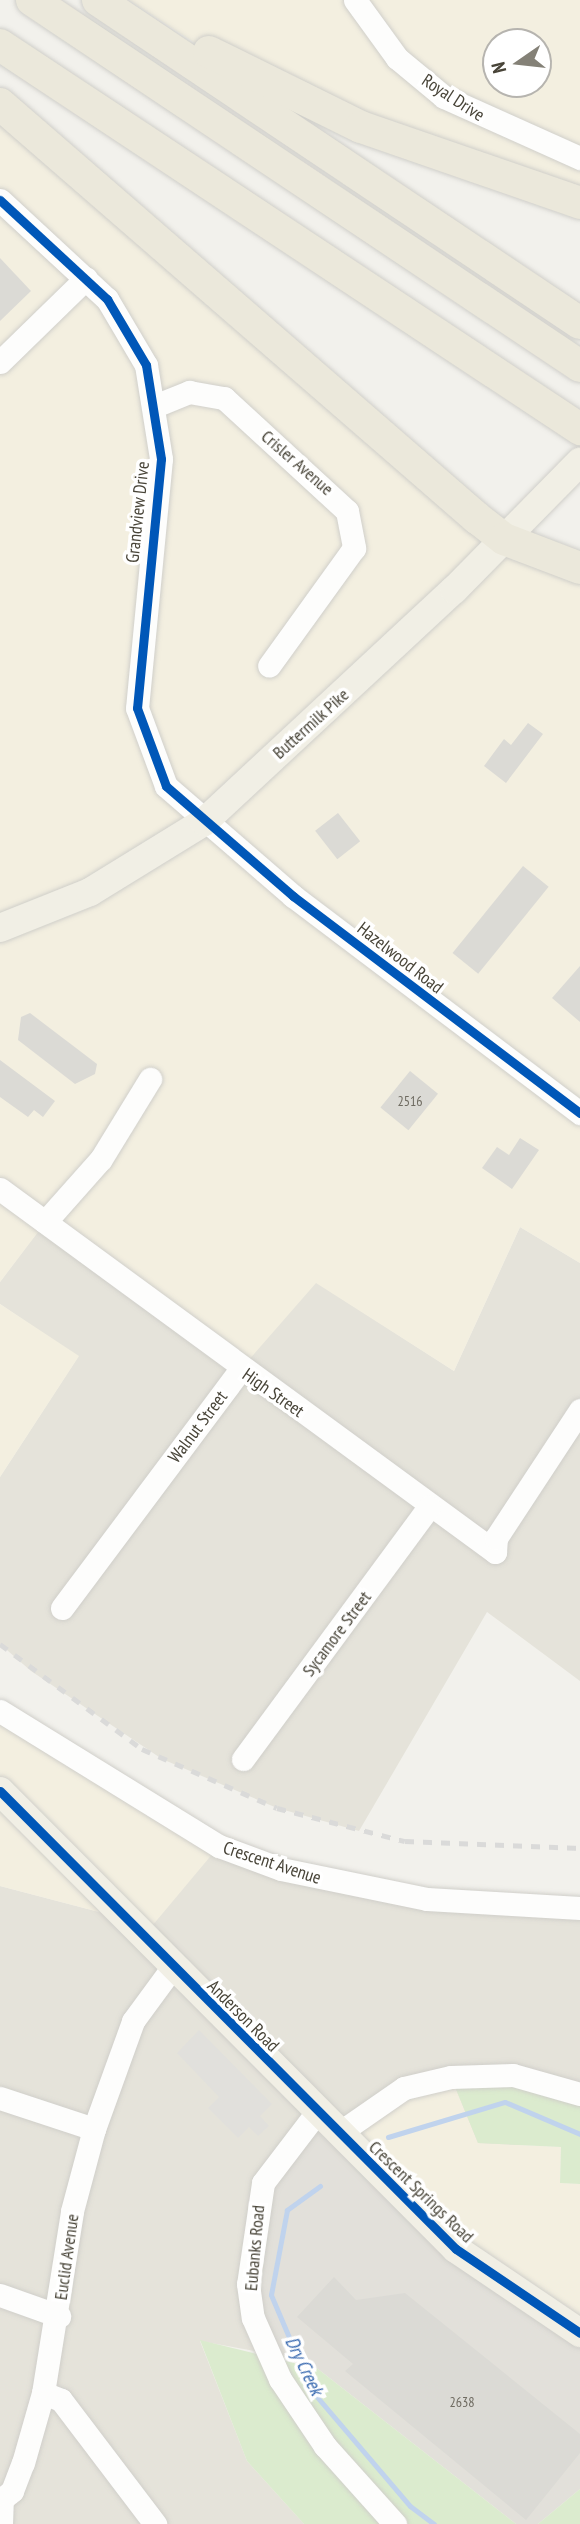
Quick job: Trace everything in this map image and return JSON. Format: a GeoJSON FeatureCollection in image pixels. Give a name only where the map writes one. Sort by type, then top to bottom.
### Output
{"type":"FeatureCollection","features":[{"type":"Feature","properties":{"kind":"highway"},"geometry":{"type":"LineString","coordinates":[[32,0],[580,366]]}},
{"type":"Feature","properties":{"kind":"highway"},"geometry":{"type":"LineString","coordinates":[[98,0],[580,323]]}},
{"type":"Feature","properties":{"kind":"highway"},"geometry":{"type":"LineString","coordinates":[[129,0],[263,82],[361,127],[580,203]]}},
{"type":"Feature","properties":{"kind":"highway"},"geometry":{"type":"LineString","coordinates":[[0,45],[580,429]]}},
{"type":"Feature","properties":{"kind":"highway"},"geometry":{"type":"LineString","coordinates":[[0,104],[503,539],[580,568]]}},
{"type":"Feature","properties":{"kind":"main road","name":"Buttermilk Pike"},"geometry":{"type":"LineString","coordinates":[[0,928],[106,883],[204,822],[503,539],[577,465]]}},
{"type":"Feature","properties":{"kind":"main road","name":"Anderson Road"},"geometry":{"type":"LineString","coordinates":[[0,1791],[317,2112]]}},
{"type":"Feature","properties":{"kind":"main road","name":"Crescent Springs Road"},"geometry":{"type":"LineString","coordinates":[[317,2112],[475,2265],[580,2333]]}},
{"type":"Feature","properties":{"kind":"street","name":"Royal Drive"},"geometry":{"type":"LineString","coordinates":[[355,0],[397,58],[444,97],[580,158]]}},
{"type":"Feature","properties":{"kind":"street","name":"Grandview Drive"},"geometry":{"type":"LineString","coordinates":[[0,200],[86,278],[136,342],[157,405],[161,459],[137,708],[166,786],[204,822]]}},
{"type":"Feature","properties":{"kind":"street"},"geometry":{"type":"LineString","coordinates":[[0,362],[86,278]]}},
{"type":"Feature","properties":{"kind":"street","name":"Crisler Avenue"},"geometry":{"type":"LineString","coordinates":[[157,405],[189,392],[224,398],[333,494],[354,528],[354,548],[269,666]]}},
{"type":"Feature","properties":{"kind":"street","name":"Hazelwood Road"},"geometry":{"type":"LineString","coordinates":[[204,822],[580,1113]]}},
{"type":"Feature","properties":{"kind":"street"},"geometry":{"type":"LineString","coordinates":[[45,1222],[101,1159],[150,1079]]}},
{"type":"Feature","properties":{"kind":"street","name":"High Street"},"geometry":{"type":"LineString","coordinates":[[0,1189],[240,1370],[495,1552],[496,1538],[580,1410]]}},
{"type":"Feature","properties":{"kind":"street","name":"Walnut Street"},"geometry":{"type":"LineString","coordinates":[[62,1608],[240,1370]]}},
{"type":"Feature","properties":{"kind":"street","name":"Sycamore Street"},"geometry":{"type":"LineString","coordinates":[[243,1759],[429,1507]]}},
{"type":"Feature","properties":{"kind":"street","name":"Crescent Avenue"},"geometry":{"type":"LineString","coordinates":[[0,1711],[219,1846],[281,1869],[427,1899],[580,1908]]}},
{"type":"Feature","properties":{"kind":"street","name":"Euclid Avenue"},"geometry":{"type":"LineString","coordinates":[[1,2499],[12,2491],[43,2393],[59,2316],[72,2211],[94,2129],[133,2021],[172,1968]]}},
{"type":"Feature","properties":{"kind":"street"},"geometry":{"type":"LineString","coordinates":[[339,2133],[404,2088],[451,2077],[513,2075],[580,2094]]}},
{"type":"Feature","properties":{"kind":"street"},"geometry":{"type":"LineString","coordinates":[[0,2098],[94,2129]]}},
{"type":"Feature","properties":{"kind":"street","name":"Eubanks Road"},"geometry":{"type":"LineString","coordinates":[[317,2112],[262,2183],[248,2284],[253,2318],[266,2353],[325,2445],[395,2524]]}},
{"type":"Feature","properties":{"kind":"street"},"geometry":{"type":"LineString","coordinates":[[0,2295],[59,2316]]}},
{"type":"Feature","properties":{"kind":"street"},"geometry":{"type":"LineString","coordinates":[[43,2393],[61,2400],[155,2524]]}},
{"type":"Feature","properties":{"kind":"street"},"geometry":{"type":"LineString","coordinates":[[1,2499],[1,2524]]}},
{"type":"Feature","properties":{"kind":"shaded area"},"geometry":{"type":"Polygon","coordinates":[[[129,0],[580,0],[580,203],[209,52],[129,0]]]}},
{"type":"Feature","properties":{"kind":"shaded area"},"geometry":{"type":"Polygon","coordinates":[[[0,104],[503,539],[580,568],[580,1263],[520,1227],[454,1371],[316,1283],[240,1370],[45,1223],[0,1282],[0,104]]]}},
{"type":"Feature","properties":{"kind":"shaded area"},"geometry":{"type":"Polygon","coordinates":[[[45,1222],[316,1282],[454,1371],[520,1227],[580,1263],[580,1681],[487,1612],[359,1831],[277,1808],[162,1759],[31,1671],[0,1644],[0,1477],[78,1357],[0,1304],[0,1282],[45,1222]]]}},
{"type":"Feature","properties":{"kind":"shaded area"},"geometry":{"type":"Polygon","coordinates":[[[0,1304],[79,1356],[0,1477],[0,1304]]]}},
{"type":"Feature","properties":{"kind":"shaded area"},"geometry":{"type":"Polygon","coordinates":[[[0,1711],[219,1846],[142,1938],[122,1918],[0,1886],[0,1711]]]}},
{"type":"Feature","properties":{"kind":"shaded area"},"geometry":{"type":"Polygon","coordinates":[[[219,1846],[281,1869],[580,1908],[580,2094],[266,2353],[200,2341],[247,2461],[304,2524],[0,2524],[0,1886],[122,1918],[219,1846]]]}},
{"type":"Feature","properties":{"kind":"shaded area"},"geometry":{"type":"Polygon","coordinates":[[[199,2030],[272,2104],[260,2116],[269,2126],[258,2136],[249,2127],[238,2138],[208,2108],[219,2097],[177,2053],[199,2030]]]}},
{"type":"Feature","properties":{"kind":"shaded area"},"geometry":{"type":"Polygon","coordinates":[[[451,2077],[478,2143],[561,2147],[560,2183],[580,2184],[580,2333],[551,2317],[339,2133],[451,2077]]]}},
{"type":"Feature","properties":{"kind":"shaded area"},"geometry":{"type":"Polygon","coordinates":[[[317,2112],[456,2249],[580,2333],[580,2489],[538,2524],[516,2524],[318,2369],[266,2353],[253,2318],[257,2207],[317,2112]]]}},
{"type":"Feature","properties":{"kind":"green space"},"geometry":{"type":"Polygon","coordinates":[[[451,2077],[580,2094],[580,2184],[560,2183],[561,2147],[478,2143],[451,2077]]]}},
{"type":"Feature","properties":{"kind":"green space"},"geometry":{"type":"Polygon","coordinates":[[[200,2340],[318,2369],[516,2524],[304,2524],[247,2461],[200,2340]]]}},
{"type":"Feature","properties":{"kind":"green space"},"geometry":{"type":"Polygon","coordinates":[[[580,2489],[580,2524],[538,2524],[580,2489]]]}},
{"type":"Feature","properties":{"kind":"building"},"geometry":{"type":"Polygon","coordinates":[[[0,258],[31,291],[0,321],[0,258]]]}},
{"type":"Feature","properties":{"kind":"building"},"geometry":{"type":"Polygon","coordinates":[[[528,723],[543,734],[506,783],[484,766],[504,739],[511,745],[528,723]]]}},
{"type":"Feature","properties":{"kind":"building"},"geometry":{"type":"Polygon","coordinates":[[[338,813],[360,841],[337,859],[315,831],[338,813]]]}},
{"type":"Feature","properties":{"kind":"building"},"geometry":{"type":"Polygon","coordinates":[[[523,866],[549,887],[478,974],[453,953],[523,866]]]}},
{"type":"Feature","properties":{"kind":"building"},"geometry":{"type":"Polygon","coordinates":[[[580,966],[580,1022],[552,998],[580,966]]]}},
{"type":"Feature","properties":{"kind":"building"},"geometry":{"type":"Polygon","coordinates":[[[30,1013],[97,1064],[95,1074],[75,1084],[18,1040],[21,1017],[30,1013]]]}},
{"type":"Feature","properties":{"kind":"building"},"geometry":{"type":"Polygon","coordinates":[[[0,1060],[55,1101],[43,1117],[34,1110],[28,1117],[0,1097],[0,1060]]]}},
{"type":"Feature","properties":{"kind":"building"},"geometry":{"type":"Polygon","coordinates":[[[410,1071],[438,1094],[408,1130],[380,1108],[410,1071]]]}},
{"type":"Feature","properties":{"kind":"building"},"geometry":{"type":"Polygon","coordinates":[[[520,1138],[539,1150],[512,1189],[482,1168],[497,1147],[509,1155],[520,1138]]]}},
{"type":"Feature","properties":{"kind":"building"},"geometry":{"type":"Polygon","coordinates":[[[334,2277],[356,2300],[405,2293],[580,2434],[580,2453],[526,2520],[345,2371],[353,2364],[297,2317],[334,2277]]]}},
{"type":"Feature","properties":{"kind":"waterway","name":"Dry Creek"},"geometry":{"type":"LineString","coordinates":[[388,2137],[505,2102],[580,2134]]}},
{"type":"Feature","properties":{"kind":"waterway","name":"Dry Creek"},"geometry":{"type":"LineString","coordinates":[[320,2186],[287,2210],[271,2295],[312,2391],[410,2506],[434,2524]]}},
{"type":"Feature","properties":{"kind":"railway"},"geometry":{"type":"LineString","coordinates":[[0,1644],[142,1749],[277,1808],[405,1841],[580,1848]]}},
{"type":"Feature","properties":{"kind":"cycle path"},"geometry":{"type":"LineString","coordinates":[[0,200],[107,299],[146,365],[161,459],[137,708],[166,786],[293,896],[580,1113]]}},
{"type":"Feature","properties":{"kind":"cycle path"},"geometry":{"type":"LineString","coordinates":[[0,1791],[456,2249],[580,2333]]}}]}
